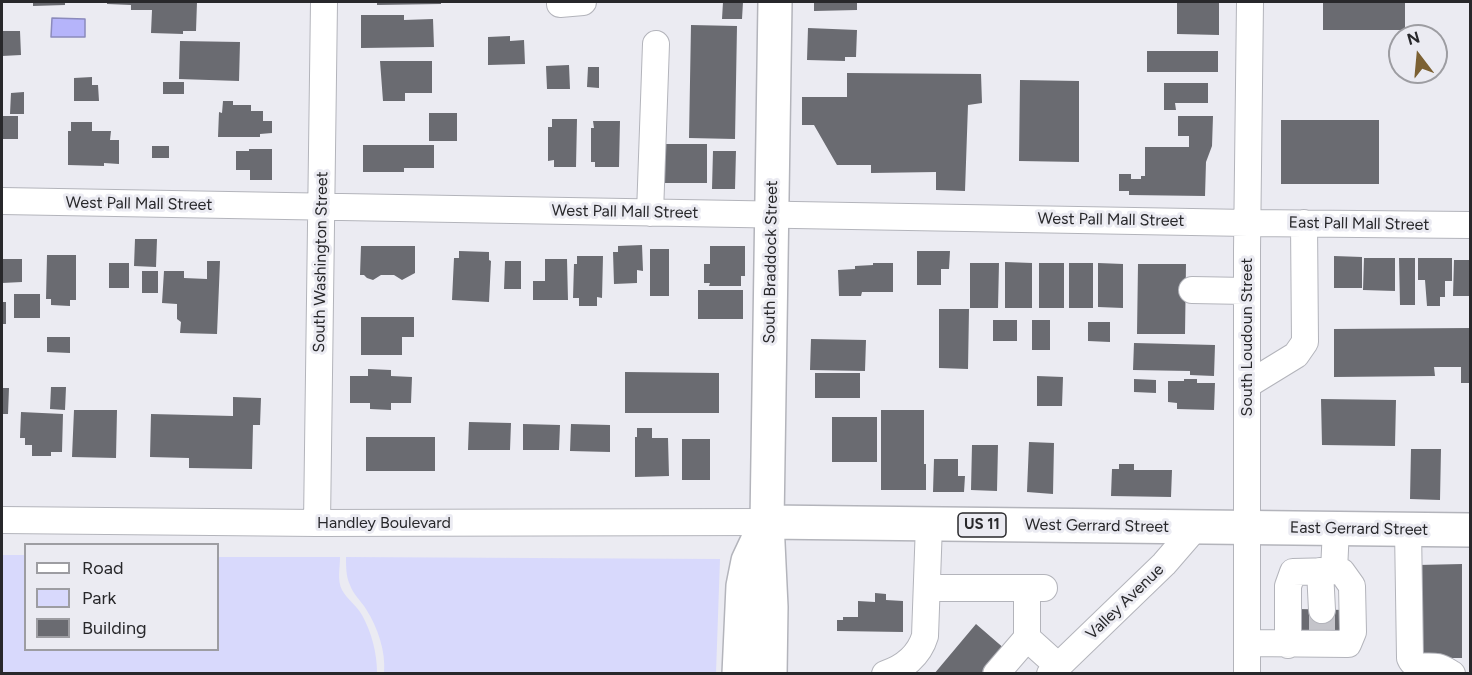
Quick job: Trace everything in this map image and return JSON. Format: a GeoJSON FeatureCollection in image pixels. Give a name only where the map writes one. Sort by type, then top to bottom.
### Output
{"type":"FeatureCollection","features":[{"type":"Feature","properties":{"kind":"main road","name":"South Braddock Street"},"geometry":{"type":"LineString","coordinates":[[770,674],[771,607],[767,522],[775,2]]}},
{"type":"Feature","properties":{"kind":"main road","name":"South Braddock Street"},"geometry":{"type":"LineString","coordinates":[[739,674],[743,586],[752,550],[767,522]]}},
{"type":"Feature","properties":{"kind":"main road","name":"West Gerrard Street"},"geometry":{"type":"LineString","coordinates":[[767,522],[1248,527]]}},
{"type":"Feature","properties":{"kind":"main road","name":"East Gerrard Street"},"geometry":{"type":"LineString","coordinates":[[1248,527],[1470,530]]}},
{"type":"Feature","properties":{"kind":"street","name":"South Washington Street"},"geometry":{"type":"LineString","coordinates":[[317,523],[324,2]]}},
{"type":"Feature","properties":{"kind":"street","name":"South Loudoun Street"},"geometry":{"type":"LineString","coordinates":[[1246,674],[1250,2]]}},
{"type":"Feature","properties":{"kind":"street"},"geometry":{"type":"LineString","coordinates":[[650,213],[656,44]]}},
{"type":"Feature","properties":{"kind":"street","name":"West Pall Mall Street"},"geometry":{"type":"LineString","coordinates":[[2,201],[1248,223]]}},
{"type":"Feature","properties":{"kind":"street","name":"East Pall Mall Street"},"geometry":{"type":"LineString","coordinates":[[1248,223],[1470,225]]}},
{"type":"Feature","properties":{"kind":"street"},"geometry":{"type":"LineString","coordinates":[[1247,385],[1296,355],[1305,342],[1304,223]]}},
{"type":"Feature","properties":{"kind":"street"},"geometry":{"type":"LineString","coordinates":[[1192,290],[1247,291]]}},
{"type":"Feature","properties":{"kind":"street","name":"Handley Boulevard"},"geometry":{"type":"LineString","coordinates":[[2,520],[317,523],[767,522]]}},
{"type":"Feature","properties":{"kind":"street"},"geometry":{"type":"LineString","coordinates":[[896,671],[911,659],[923,641],[926,622],[929,524]]}},
{"type":"Feature","properties":{"kind":"street","name":"Valley Avenue"},"geometry":{"type":"LineString","coordinates":[[1054,670],[1164,564],[1196,527]]}},
{"type":"Feature","properties":{"kind":"street"},"geometry":{"type":"LineString","coordinates":[[1322,628],[1327,571],[1336,528]]}},
{"type":"Feature","properties":{"kind":"street"},"geometry":{"type":"LineString","coordinates":[[1408,529],[1410,657],[1417,665],[1441,667],[1452,674]]}},
{"type":"Feature","properties":{"kind":"street"},"geometry":{"type":"LineString","coordinates":[[1288,645],[1288,586],[1293,572],[1342,572],[1352,586],[1353,632],[1348,645],[1322,628]]}},
{"type":"Feature","properties":{"kind":"street"},"geometry":{"type":"LineString","coordinates":[[927,588],[1035,588],[1027,638],[996,674]]}},
{"type":"Feature","properties":{"kind":"street"},"geometry":{"type":"LineString","coordinates":[[1247,643],[1288,645],[1322,628]]}},
{"type":"Feature","properties":{"kind":"street"},"geometry":{"type":"LineString","coordinates":[[1027,638],[1054,670]]}},
{"type":"Feature","properties":{"kind":"green space"},"geometry":{"type":"Polygon","coordinates":[[[2,555],[24,555],[24,651],[219,651],[219,557],[340,557],[340,586],[360,612],[369,629],[375,651],[377,673],[2,673],[2,555]]]}},
{"type":"Feature","properties":{"kind":"green space"},"geometry":{"type":"Polygon","coordinates":[[[346,557],[720,559],[716,673],[384,673],[384,657],[380,640],[370,616],[349,582],[346,557]]]}},
{"type":"Feature","properties":{"kind":"water"},"geometry":{"type":"Polygon","coordinates":[[[52,18],[85,19],[85,37],[51,37],[52,18]]]}},
{"type":"Feature","properties":{"kind":"building"},"geometry":{"type":"Polygon","coordinates":[[[33,2],[65,2],[65,5],[33,6],[33,2]]]}},
{"type":"Feature","properties":{"kind":"building"},"geometry":{"type":"Polygon","coordinates":[[[107,2],[197,2],[196,31],[183,31],[183,34],[151,33],[152,10],[131,10],[131,5],[107,4],[107,2]]]}},
{"type":"Feature","properties":{"kind":"building"},"geometry":{"type":"Polygon","coordinates":[[[377,2],[441,2],[441,4],[377,5],[377,2]]]}},
{"type":"Feature","properties":{"kind":"building"},"geometry":{"type":"Polygon","coordinates":[[[723,2],[743,2],[742,19],[722,19],[723,2]]]}},
{"type":"Feature","properties":{"kind":"building"},"geometry":{"type":"Polygon","coordinates":[[[814,2],[857,2],[857,10],[814,11],[814,2]]]}},
{"type":"Feature","properties":{"kind":"building"},"geometry":{"type":"Polygon","coordinates":[[[1177,2],[1219,2],[1219,35],[1177,34],[1177,2]]]}},
{"type":"Feature","properties":{"kind":"building"},"geometry":{"type":"Polygon","coordinates":[[[1323,2],[1405,2],[1405,24],[1388,24],[1388,30],[1323,30],[1323,2]]]}},
{"type":"Feature","properties":{"kind":"building"},"geometry":{"type":"Polygon","coordinates":[[[361,15],[404,15],[404,20],[433,19],[434,47],[361,48],[361,15]]]}},
{"type":"Feature","properties":{"kind":"building"},"geometry":{"type":"Polygon","coordinates":[[[691,25],[737,26],[735,139],[689,138],[691,25]]]}},
{"type":"Feature","properties":{"kind":"building"},"geometry":{"type":"Polygon","coordinates":[[[808,28],[857,30],[856,57],[845,57],[845,61],[807,60],[808,28]]]}},
{"type":"Feature","properties":{"kind":"building"},"geometry":{"type":"Polygon","coordinates":[[[2,31],[20,31],[21,55],[2,56],[2,31]]]}},
{"type":"Feature","properties":{"kind":"building"},"geometry":{"type":"Polygon","coordinates":[[[510,36],[510,41],[524,40],[525,64],[488,65],[488,37],[510,36]]]}},
{"type":"Feature","properties":{"kind":"building"},"geometry":{"type":"Polygon","coordinates":[[[180,41],[240,42],[239,81],[179,79],[180,41]]]}},
{"type":"Feature","properties":{"kind":"building"},"geometry":{"type":"Polygon","coordinates":[[[1147,51],[1218,51],[1218,72],[1147,72],[1147,51]]]}},
{"type":"Feature","properties":{"kind":"building"},"geometry":{"type":"Polygon","coordinates":[[[380,61],[432,61],[432,93],[405,93],[405,101],[383,101],[380,61]]]}},
{"type":"Feature","properties":{"kind":"building"},"geometry":{"type":"Polygon","coordinates":[[[569,65],[570,89],[547,89],[546,66],[569,65]]]}},
{"type":"Feature","properties":{"kind":"building"},"geometry":{"type":"Polygon","coordinates":[[[588,67],[599,67],[599,88],[587,87],[588,67]]]}},
{"type":"Feature","properties":{"kind":"building"},"geometry":{"type":"Polygon","coordinates":[[[847,73],[981,74],[982,103],[968,105],[965,191],[936,190],[936,172],[871,173],[871,165],[837,165],[814,125],[802,125],[802,97],[847,97],[847,73]]]}},
{"type":"Feature","properties":{"kind":"building"},"geometry":{"type":"Polygon","coordinates":[[[92,77],[92,85],[98,85],[99,101],[74,101],[74,78],[92,77]]]}},
{"type":"Feature","properties":{"kind":"building"},"geometry":{"type":"Polygon","coordinates":[[[1020,80],[1079,81],[1079,162],[1019,161],[1020,80]]]}},
{"type":"Feature","properties":{"kind":"building"},"geometry":{"type":"Polygon","coordinates":[[[163,82],[184,82],[184,94],[163,94],[163,82]]]}},
{"type":"Feature","properties":{"kind":"building"},"geometry":{"type":"Polygon","coordinates":[[[1164,83],[1208,83],[1208,103],[1175,103],[1176,110],[1164,110],[1164,83]]]}},
{"type":"Feature","properties":{"kind":"building"},"geometry":{"type":"Polygon","coordinates":[[[24,92],[24,114],[10,114],[11,93],[24,92]]]}},
{"type":"Feature","properties":{"kind":"building"},"geometry":{"type":"Polygon","coordinates":[[[223,101],[233,101],[233,105],[251,105],[251,111],[263,111],[263,121],[272,121],[272,133],[260,134],[260,137],[218,137],[219,112],[222,113],[223,101]]]}},
{"type":"Feature","properties":{"kind":"building"},"geometry":{"type":"Polygon","coordinates":[[[429,113],[457,113],[457,141],[429,141],[429,113]]]}},
{"type":"Feature","properties":{"kind":"building"},"geometry":{"type":"Polygon","coordinates":[[[2,116],[18,116],[18,139],[2,139],[2,116]]]}},
{"type":"Feature","properties":{"kind":"building"},"geometry":{"type":"Polygon","coordinates":[[[1178,116],[1213,116],[1212,146],[1206,162],[1205,196],[1129,195],[1129,191],[1119,191],[1119,174],[1131,174],[1131,179],[1141,179],[1141,176],[1145,176],[1145,147],[1189,147],[1189,136],[1178,136],[1178,116]]]}},
{"type":"Feature","properties":{"kind":"building"},"geometry":{"type":"Polygon","coordinates":[[[552,119],[577,119],[576,167],[554,167],[554,160],[548,161],[548,127],[552,127],[552,119]]]}},
{"type":"Feature","properties":{"kind":"building"},"geometry":{"type":"Polygon","coordinates":[[[1281,120],[1379,120],[1379,184],[1281,184],[1281,120]]]}},
{"type":"Feature","properties":{"kind":"building"},"geometry":{"type":"Polygon","coordinates":[[[593,121],[620,121],[619,167],[595,167],[595,162],[591,162],[593,121]]]}},
{"type":"Feature","properties":{"kind":"building"},"geometry":{"type":"Polygon","coordinates":[[[71,122],[92,122],[92,131],[111,131],[110,140],[119,140],[119,164],[68,165],[68,131],[71,131],[71,122]]]}},
{"type":"Feature","properties":{"kind":"building"},"geometry":{"type":"Polygon","coordinates":[[[663,144],[707,144],[707,183],[663,183],[663,144]]]}},
{"type":"Feature","properties":{"kind":"building"},"geometry":{"type":"Polygon","coordinates":[[[363,145],[434,145],[434,168],[404,168],[404,172],[363,172],[363,145]]]}},
{"type":"Feature","properties":{"kind":"building"},"geometry":{"type":"Polygon","coordinates":[[[152,146],[169,146],[169,158],[152,158],[152,146]]]}},
{"type":"Feature","properties":{"kind":"building"},"geometry":{"type":"Polygon","coordinates":[[[249,149],[272,149],[272,180],[250,180],[250,170],[236,170],[236,151],[249,151],[249,149]]]}},
{"type":"Feature","properties":{"kind":"building"},"geometry":{"type":"Polygon","coordinates":[[[713,151],[736,151],[735,189],[712,189],[713,151]]]}},
{"type":"Feature","properties":{"kind":"building"},"geometry":{"type":"Polygon","coordinates":[[[135,239],[157,239],[156,267],[134,266],[135,239]]]}},
{"type":"Feature","properties":{"kind":"building"},"geometry":{"type":"Polygon","coordinates":[[[642,245],[643,271],[637,270],[637,283],[614,284],[613,252],[618,252],[618,246],[642,245]]]}},
{"type":"Feature","properties":{"kind":"building"},"geometry":{"type":"Polygon","coordinates":[[[361,246],[415,246],[415,273],[402,280],[394,275],[381,275],[373,280],[360,275],[361,246]]]}},
{"type":"Feature","properties":{"kind":"building"},"geometry":{"type":"Polygon","coordinates":[[[710,246],[745,246],[745,276],[741,276],[741,286],[709,286],[710,283],[704,283],[704,264],[710,264],[710,246]]]}},
{"type":"Feature","properties":{"kind":"building"},"geometry":{"type":"Polygon","coordinates":[[[650,249],[669,249],[669,296],[650,296],[650,249]]]}},
{"type":"Feature","properties":{"kind":"building"},"geometry":{"type":"Polygon","coordinates":[[[459,251],[489,252],[491,261],[489,302],[452,300],[454,258],[459,258],[459,251]]]}},
{"type":"Feature","properties":{"kind":"building"},"geometry":{"type":"Polygon","coordinates":[[[917,251],[950,251],[949,269],[941,269],[941,285],[917,285],[917,251]]]}},
{"type":"Feature","properties":{"kind":"building"},"geometry":{"type":"Polygon","coordinates":[[[47,255],[76,255],[76,300],[70,300],[70,306],[51,305],[51,299],[46,299],[47,255]]]}},
{"type":"Feature","properties":{"kind":"building"},"geometry":{"type":"Polygon","coordinates":[[[577,256],[603,256],[602,298],[597,297],[597,306],[579,306],[579,298],[573,298],[574,264],[577,264],[577,256]]]}},
{"type":"Feature","properties":{"kind":"building"},"geometry":{"type":"Polygon","coordinates":[[[1334,256],[1362,257],[1362,288],[1334,288],[1334,256]]]}},
{"type":"Feature","properties":{"kind":"building"},"geometry":{"type":"Polygon","coordinates":[[[1364,258],[1395,258],[1395,291],[1363,290],[1364,258]]]}},
{"type":"Feature","properties":{"kind":"building"},"geometry":{"type":"Polygon","coordinates":[[[1399,258],[1415,258],[1415,305],[1400,305],[1399,258]]]}},
{"type":"Feature","properties":{"kind":"building"},"geometry":{"type":"Polygon","coordinates":[[[1418,258],[1452,258],[1452,281],[1445,281],[1445,297],[1440,297],[1440,306],[1427,306],[1425,280],[1418,280],[1418,258]]]}},
{"type":"Feature","properties":{"kind":"building"},"geometry":{"type":"Polygon","coordinates":[[[2,259],[22,259],[22,282],[2,283],[2,259]]]}},
{"type":"Feature","properties":{"kind":"building"},"geometry":{"type":"Polygon","coordinates":[[[545,259],[567,259],[568,300],[533,300],[533,281],[545,281],[545,259]]]}},
{"type":"Feature","properties":{"kind":"building"},"geometry":{"type":"Polygon","coordinates":[[[1454,260],[1470,260],[1470,296],[1453,296],[1454,260]]]}},
{"type":"Feature","properties":{"kind":"building"},"geometry":{"type":"Polygon","coordinates":[[[207,261],[220,261],[217,334],[180,333],[181,322],[177,319],[177,304],[162,303],[164,271],[184,271],[184,278],[207,279],[207,261]]]}},
{"type":"Feature","properties":{"kind":"building"},"geometry":{"type":"Polygon","coordinates":[[[505,261],[521,261],[521,289],[504,289],[505,261]]]}},
{"type":"Feature","properties":{"kind":"building"},"geometry":{"type":"Polygon","coordinates":[[[1005,262],[1032,263],[1032,308],[1005,308],[1005,262]]]}},
{"type":"Feature","properties":{"kind":"building"},"geometry":{"type":"Polygon","coordinates":[[[109,263],[129,263],[129,288],[109,288],[109,263]]]}},
{"type":"Feature","properties":{"kind":"building"},"geometry":{"type":"Polygon","coordinates":[[[873,263],[893,263],[893,292],[862,292],[861,296],[839,296],[838,270],[855,269],[855,266],[873,265],[873,263]]]}},
{"type":"Feature","properties":{"kind":"building"},"geometry":{"type":"Polygon","coordinates":[[[970,263],[999,263],[998,308],[970,308],[970,263]]]}},
{"type":"Feature","properties":{"kind":"building"},"geometry":{"type":"Polygon","coordinates":[[[1039,263],[1064,263],[1064,308],[1039,308],[1039,263]]]}},
{"type":"Feature","properties":{"kind":"building"},"geometry":{"type":"Polygon","coordinates":[[[1069,263],[1093,263],[1093,308],[1069,308],[1069,263]]]}},
{"type":"Feature","properties":{"kind":"building"},"geometry":{"type":"Polygon","coordinates":[[[1098,263],[1123,264],[1123,308],[1098,307],[1098,263]]]}},
{"type":"Feature","properties":{"kind":"building"},"geometry":{"type":"Polygon","coordinates":[[[1138,264],[1186,264],[1185,334],[1137,334],[1138,264]]]}},
{"type":"Feature","properties":{"kind":"building"},"geometry":{"type":"Polygon","coordinates":[[[142,271],[158,271],[158,293],[142,293],[142,271]]]}},
{"type":"Feature","properties":{"kind":"building"},"geometry":{"type":"Polygon","coordinates":[[[698,290],[743,290],[743,319],[698,319],[698,290]]]}},
{"type":"Feature","properties":{"kind":"building"},"geometry":{"type":"Polygon","coordinates":[[[14,294],[40,294],[40,318],[14,318],[14,294]]]}},
{"type":"Feature","properties":{"kind":"building"},"geometry":{"type":"Polygon","coordinates":[[[2,302],[6,302],[6,324],[2,324],[2,302]]]}},
{"type":"Feature","properties":{"kind":"building"},"geometry":{"type":"Polygon","coordinates":[[[939,309],[969,309],[968,369],[939,368],[939,309]]]}},
{"type":"Feature","properties":{"kind":"building"},"geometry":{"type":"Polygon","coordinates":[[[361,317],[414,317],[414,337],[402,337],[402,355],[361,355],[361,317]]]}},
{"type":"Feature","properties":{"kind":"building"},"geometry":{"type":"Polygon","coordinates":[[[993,320],[1017,320],[1017,341],[993,341],[993,320]]]}},
{"type":"Feature","properties":{"kind":"building"},"geometry":{"type":"Polygon","coordinates":[[[1032,320],[1050,320],[1050,350],[1032,350],[1032,320]]]}},
{"type":"Feature","properties":{"kind":"building"},"geometry":{"type":"Polygon","coordinates":[[[1088,322],[1110,322],[1110,342],[1088,341],[1088,322]]]}},
{"type":"Feature","properties":{"kind":"building"},"geometry":{"type":"Polygon","coordinates":[[[1470,328],[1470,383],[1461,383],[1461,367],[1434,367],[1435,376],[1334,377],[1334,329],[1470,328]]]}},
{"type":"Feature","properties":{"kind":"building"},"geometry":{"type":"Polygon","coordinates":[[[47,337],[70,337],[70,353],[47,352],[47,337]]]}},
{"type":"Feature","properties":{"kind":"building"},"geometry":{"type":"Polygon","coordinates":[[[811,339],[866,340],[865,371],[810,370],[811,339]]]}},
{"type":"Feature","properties":{"kind":"building"},"geometry":{"type":"Polygon","coordinates":[[[1134,343],[1215,345],[1214,376],[1190,375],[1190,371],[1133,370],[1134,343]]]}},
{"type":"Feature","properties":{"kind":"building"},"geometry":{"type":"Polygon","coordinates":[[[368,369],[391,370],[391,376],[412,377],[411,403],[391,403],[391,410],[370,409],[370,403],[350,403],[350,376],[368,376],[368,369]]]}},
{"type":"Feature","properties":{"kind":"building"},"geometry":{"type":"Polygon","coordinates":[[[625,372],[719,373],[719,413],[625,413],[625,372]]]}},
{"type":"Feature","properties":{"kind":"building"},"geometry":{"type":"Polygon","coordinates":[[[815,373],[860,373],[860,398],[815,398],[815,373]]]}},
{"type":"Feature","properties":{"kind":"building"},"geometry":{"type":"Polygon","coordinates":[[[1037,376],[1063,377],[1062,406],[1037,406],[1037,376]]]}},
{"type":"Feature","properties":{"kind":"building"},"geometry":{"type":"Polygon","coordinates":[[[1134,379],[1156,380],[1156,393],[1134,392],[1134,379]]]}},
{"type":"Feature","properties":{"kind":"building"},"geometry":{"type":"Polygon","coordinates":[[[1184,379],[1197,379],[1197,383],[1215,383],[1214,410],[1177,409],[1177,403],[1168,402],[1168,381],[1184,381],[1184,379]]]}},
{"type":"Feature","properties":{"kind":"building"},"geometry":{"type":"Polygon","coordinates":[[[51,387],[66,387],[65,410],[50,409],[51,387]]]}},
{"type":"Feature","properties":{"kind":"building"},"geometry":{"type":"Polygon","coordinates":[[[2,388],[9,388],[8,414],[2,414],[2,388]]]}},
{"type":"Feature","properties":{"kind":"building"},"geometry":{"type":"Polygon","coordinates":[[[233,397],[261,398],[260,425],[253,425],[252,469],[189,468],[189,458],[150,457],[151,414],[233,416],[233,397]]]}},
{"type":"Feature","properties":{"kind":"building"},"geometry":{"type":"Polygon","coordinates":[[[1321,399],[1396,400],[1395,446],[1322,445],[1321,399]]]}},
{"type":"Feature","properties":{"kind":"building"},"geometry":{"type":"Polygon","coordinates":[[[74,410],[117,410],[116,458],[72,457],[74,410]]]}},
{"type":"Feature","properties":{"kind":"building"},"geometry":{"type":"Polygon","coordinates":[[[881,410],[924,410],[926,490],[881,490],[881,410]]]}},
{"type":"Feature","properties":{"kind":"building"},"geometry":{"type":"Polygon","coordinates":[[[21,412],[63,414],[62,452],[51,452],[51,456],[32,456],[32,445],[25,445],[25,438],[20,438],[21,412]]]}},
{"type":"Feature","properties":{"kind":"building"},"geometry":{"type":"Polygon","coordinates":[[[832,417],[877,417],[877,462],[832,462],[832,417]]]}},
{"type":"Feature","properties":{"kind":"building"},"geometry":{"type":"Polygon","coordinates":[[[469,422],[511,423],[510,450],[468,450],[469,422]]]}},
{"type":"Feature","properties":{"kind":"building"},"geometry":{"type":"Polygon","coordinates":[[[523,424],[560,425],[559,450],[523,450],[523,424]]]}},
{"type":"Feature","properties":{"kind":"building"},"geometry":{"type":"Polygon","coordinates":[[[571,424],[610,425],[610,452],[570,451],[571,424]]]}},
{"type":"Feature","properties":{"kind":"building"},"geometry":{"type":"Polygon","coordinates":[[[637,428],[652,428],[652,438],[668,438],[669,476],[635,477],[637,428]]]}},
{"type":"Feature","properties":{"kind":"building"},"geometry":{"type":"Polygon","coordinates":[[[366,437],[435,437],[435,471],[366,471],[366,437]]]}},
{"type":"Feature","properties":{"kind":"building"},"geometry":{"type":"Polygon","coordinates":[[[682,439],[710,439],[710,480],[682,480],[682,439]]]}},
{"type":"Feature","properties":{"kind":"building"},"geometry":{"type":"Polygon","coordinates":[[[1029,442],[1054,443],[1053,494],[1027,492],[1029,442]]]}},
{"type":"Feature","properties":{"kind":"building"},"geometry":{"type":"Polygon","coordinates":[[[972,445],[998,445],[997,491],[971,490],[972,445]]]}},
{"type":"Feature","properties":{"kind":"building"},"geometry":{"type":"Polygon","coordinates":[[[1411,449],[1441,449],[1440,500],[1410,499],[1411,449]]]}},
{"type":"Feature","properties":{"kind":"building"},"geometry":{"type":"Polygon","coordinates":[[[934,459],[958,459],[958,476],[965,476],[964,492],[933,492],[934,459]]]}},
{"type":"Feature","properties":{"kind":"building"},"geometry":{"type":"Polygon","coordinates":[[[1119,464],[1134,464],[1134,470],[1172,470],[1171,497],[1111,496],[1112,469],[1119,469],[1119,464]]]}},
{"type":"Feature","properties":{"kind":"building"},"geometry":{"type":"Polygon","coordinates":[[[1462,564],[1462,658],[1418,658],[1418,565],[1462,564]]]}},
{"type":"Feature","properties":{"kind":"building"},"geometry":{"type":"Polygon","coordinates":[[[875,593],[886,594],[886,600],[903,601],[903,632],[837,631],[837,620],[843,620],[843,617],[858,617],[858,601],[875,602],[875,593]]]}},
{"type":"Feature","properties":{"kind":"building"},"geometry":{"type":"Polygon","coordinates":[[[1297,609],[1346,610],[1345,631],[1296,630],[1297,609]]]}},
{"type":"Feature","properties":{"kind":"building"},"geometry":{"type":"Polygon","coordinates":[[[976,624],[1006,650],[986,674],[934,674],[976,624]]]}},
{"type":"Feature","properties":{"kind":"tunnel"},"geometry":{"type":"LineString","coordinates":[[1322,610],[1322,631]]}}]}
